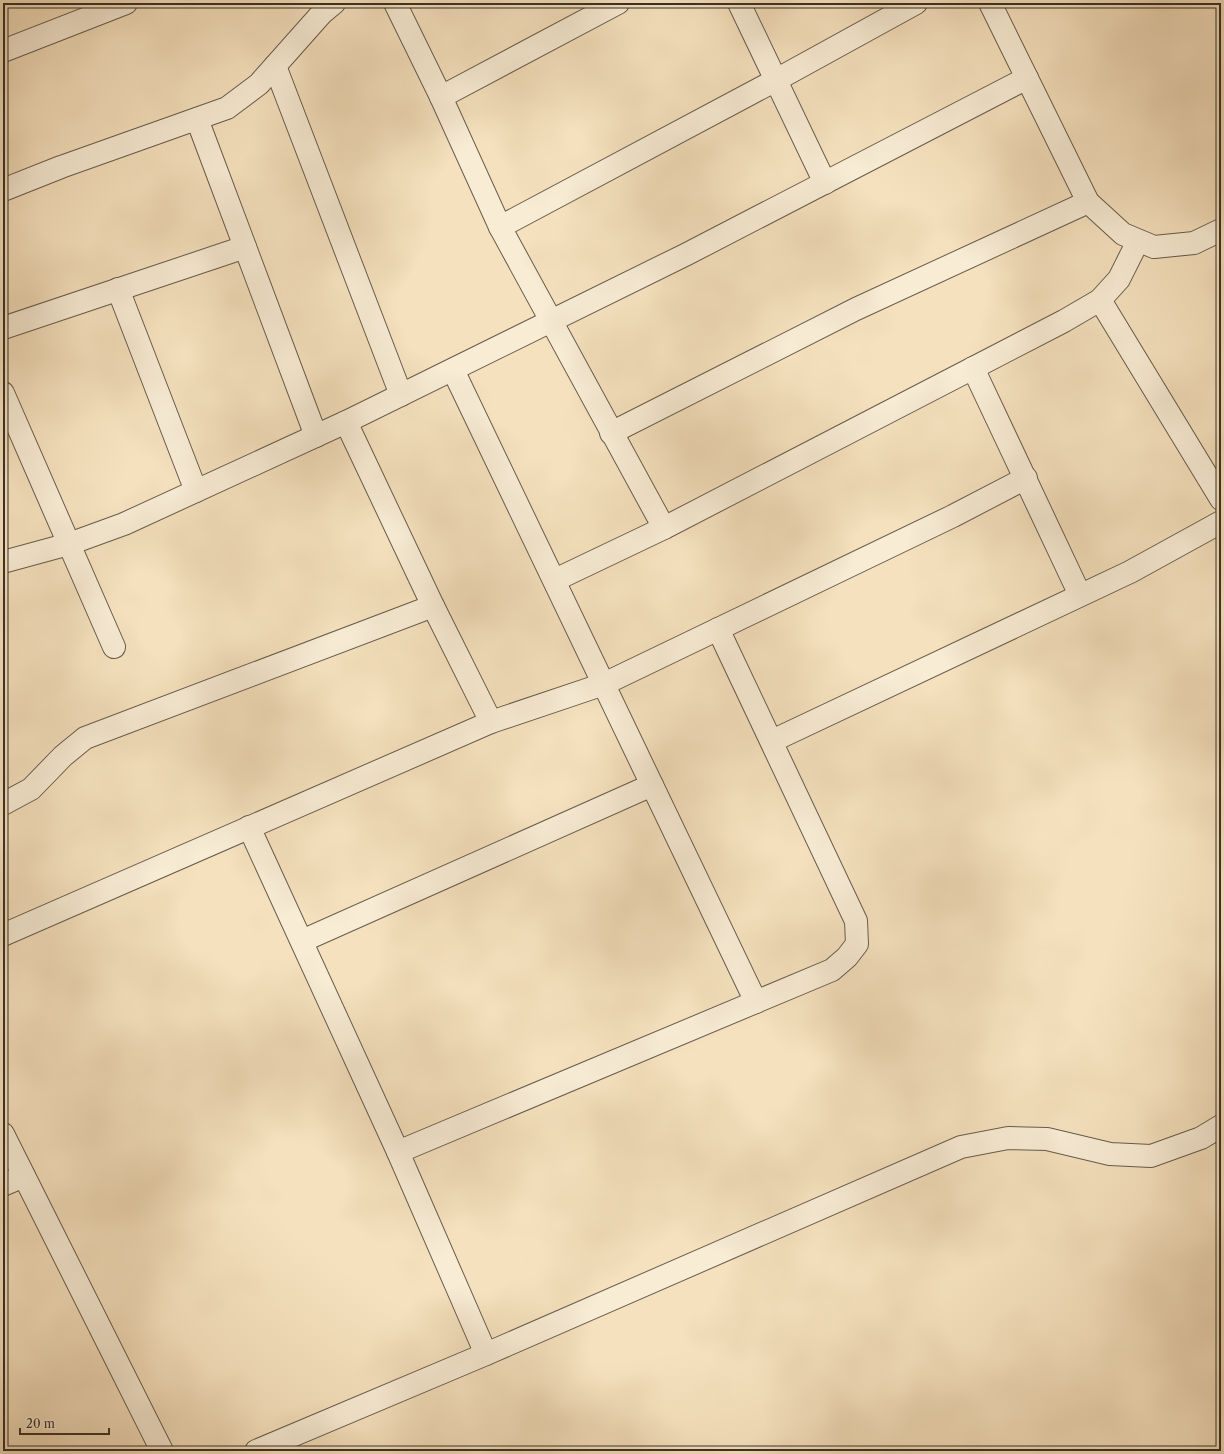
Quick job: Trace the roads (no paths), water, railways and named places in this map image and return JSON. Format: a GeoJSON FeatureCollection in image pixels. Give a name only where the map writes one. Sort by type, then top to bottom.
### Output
{"type":"FeatureCollection","features":[{"type":"Feature","properties":{"kind":"street"},"geometry":{"type":"LineString","coordinates":[[3,51],[126,3]]}},
{"type":"Feature","properties":{"kind":"street"},"geometry":{"type":"LineString","coordinates":[[395,3],[441,97],[500,227],[550,322],[664,528]]}},
{"type":"Feature","properties":{"kind":"street"},"geometry":{"type":"LineString","coordinates":[[441,97],[618,3]]}},
{"type":"Feature","properties":{"kind":"street"},"geometry":{"type":"LineString","coordinates":[[739,3],[825,183]]}},
{"type":"Feature","properties":{"kind":"street"},"geometry":{"type":"LineString","coordinates":[[500,227],[776,80],[916,3]]}},
{"type":"Feature","properties":{"kind":"street"},"geometry":{"type":"LineString","coordinates":[[990,3],[1088,202],[1123,234],[1154,247],[1194,243],[1221,230]]}},
{"type":"Feature","properties":{"kind":"street"},"geometry":{"type":"LineString","coordinates":[[3,190],[61,166],[227,108],[259,84],[325,6]]}},
{"type":"Feature","properties":{"kind":"street"},"geometry":{"type":"LineString","coordinates":[[275,66],[401,395]]}},
{"type":"Feature","properties":{"kind":"street"},"geometry":{"type":"LineString","coordinates":[[3,562],[69,544],[124,524],[346,422],[685,255],[1027,78]]}},
{"type":"Feature","properties":{"kind":"street"},"geometry":{"type":"LineString","coordinates":[[197,119],[316,436]]}},
{"type":"Feature","properties":{"kind":"street"},"geometry":{"type":"LineString","coordinates":[[611,433],[856,309],[1088,202]]}},
{"type":"Feature","properties":{"kind":"street"},"geometry":{"type":"LineString","coordinates":[[555,580],[664,528],[1064,322],[1100,300],[1119,279],[1138,241]]}},
{"type":"Feature","properties":{"kind":"street"},"geometry":{"type":"LineString","coordinates":[[3,328],[245,247]]}},
{"type":"Feature","properties":{"kind":"street"},"geometry":{"type":"LineString","coordinates":[[118,289],[196,491]]}},
{"type":"Feature","properties":{"kind":"street"},"geometry":{"type":"LineString","coordinates":[[1100,300],[1221,499]]}},
{"type":"Feature","properties":{"kind":"street"},"geometry":{"type":"LineString","coordinates":[[973,368],[1026,478],[1080,596]]}},
{"type":"Feature","properties":{"kind":"street"},"geometry":{"type":"LineString","coordinates":[[453,370],[756,1002]]}},
{"type":"Feature","properties":{"kind":"street"},"geometry":{"type":"LineString","coordinates":[[4,396],[114,647]]}},
{"type":"Feature","properties":{"kind":"street"},"geometry":{"type":"LineString","coordinates":[[346,422],[433,606],[491,722]]}},
{"type":"Feature","properties":{"kind":"street"},"geometry":{"type":"LineString","coordinates":[[3,935],[491,722],[604,684],[952,516],[1026,478]]}},
{"type":"Feature","properties":{"kind":"street"},"geometry":{"type":"LineString","coordinates":[[772,741],[1130,572],[1221,522]]}},
{"type":"Feature","properties":{"kind":"street"},"geometry":{"type":"LineString","coordinates":[[3,804],[31,789],[62,756],[85,738],[433,606]]}},
{"type":"Feature","properties":{"kind":"street"},"geometry":{"type":"LineString","coordinates":[[398,1152],[832,970],[847,958],[857,944],[856,921],[718,629]]}},
{"type":"Feature","properties":{"kind":"street"},"geometry":{"type":"LineString","coordinates":[[302,941],[652,785]]}},
{"type":"Feature","properties":{"kind":"street"},"geometry":{"type":"LineString","coordinates":[[250,827],[398,1152],[486,1354]]}},
{"type":"Feature","properties":{"kind":"street"},"geometry":{"type":"LineString","coordinates":[[256,1451],[486,1354],[961,1147],[1008,1138],[1047,1139],[1110,1154],[1151,1156],[1201,1138],[1221,1126]]}},
{"type":"Feature","properties":{"kind":"street"},"geometry":{"type":"LineString","coordinates":[[3,1134],[162,1451]]}},
{"type":"Feature","properties":{"kind":"street"},"geometry":{"type":"LineString","coordinates":[[3,1185],[24,1176]]}}]}
